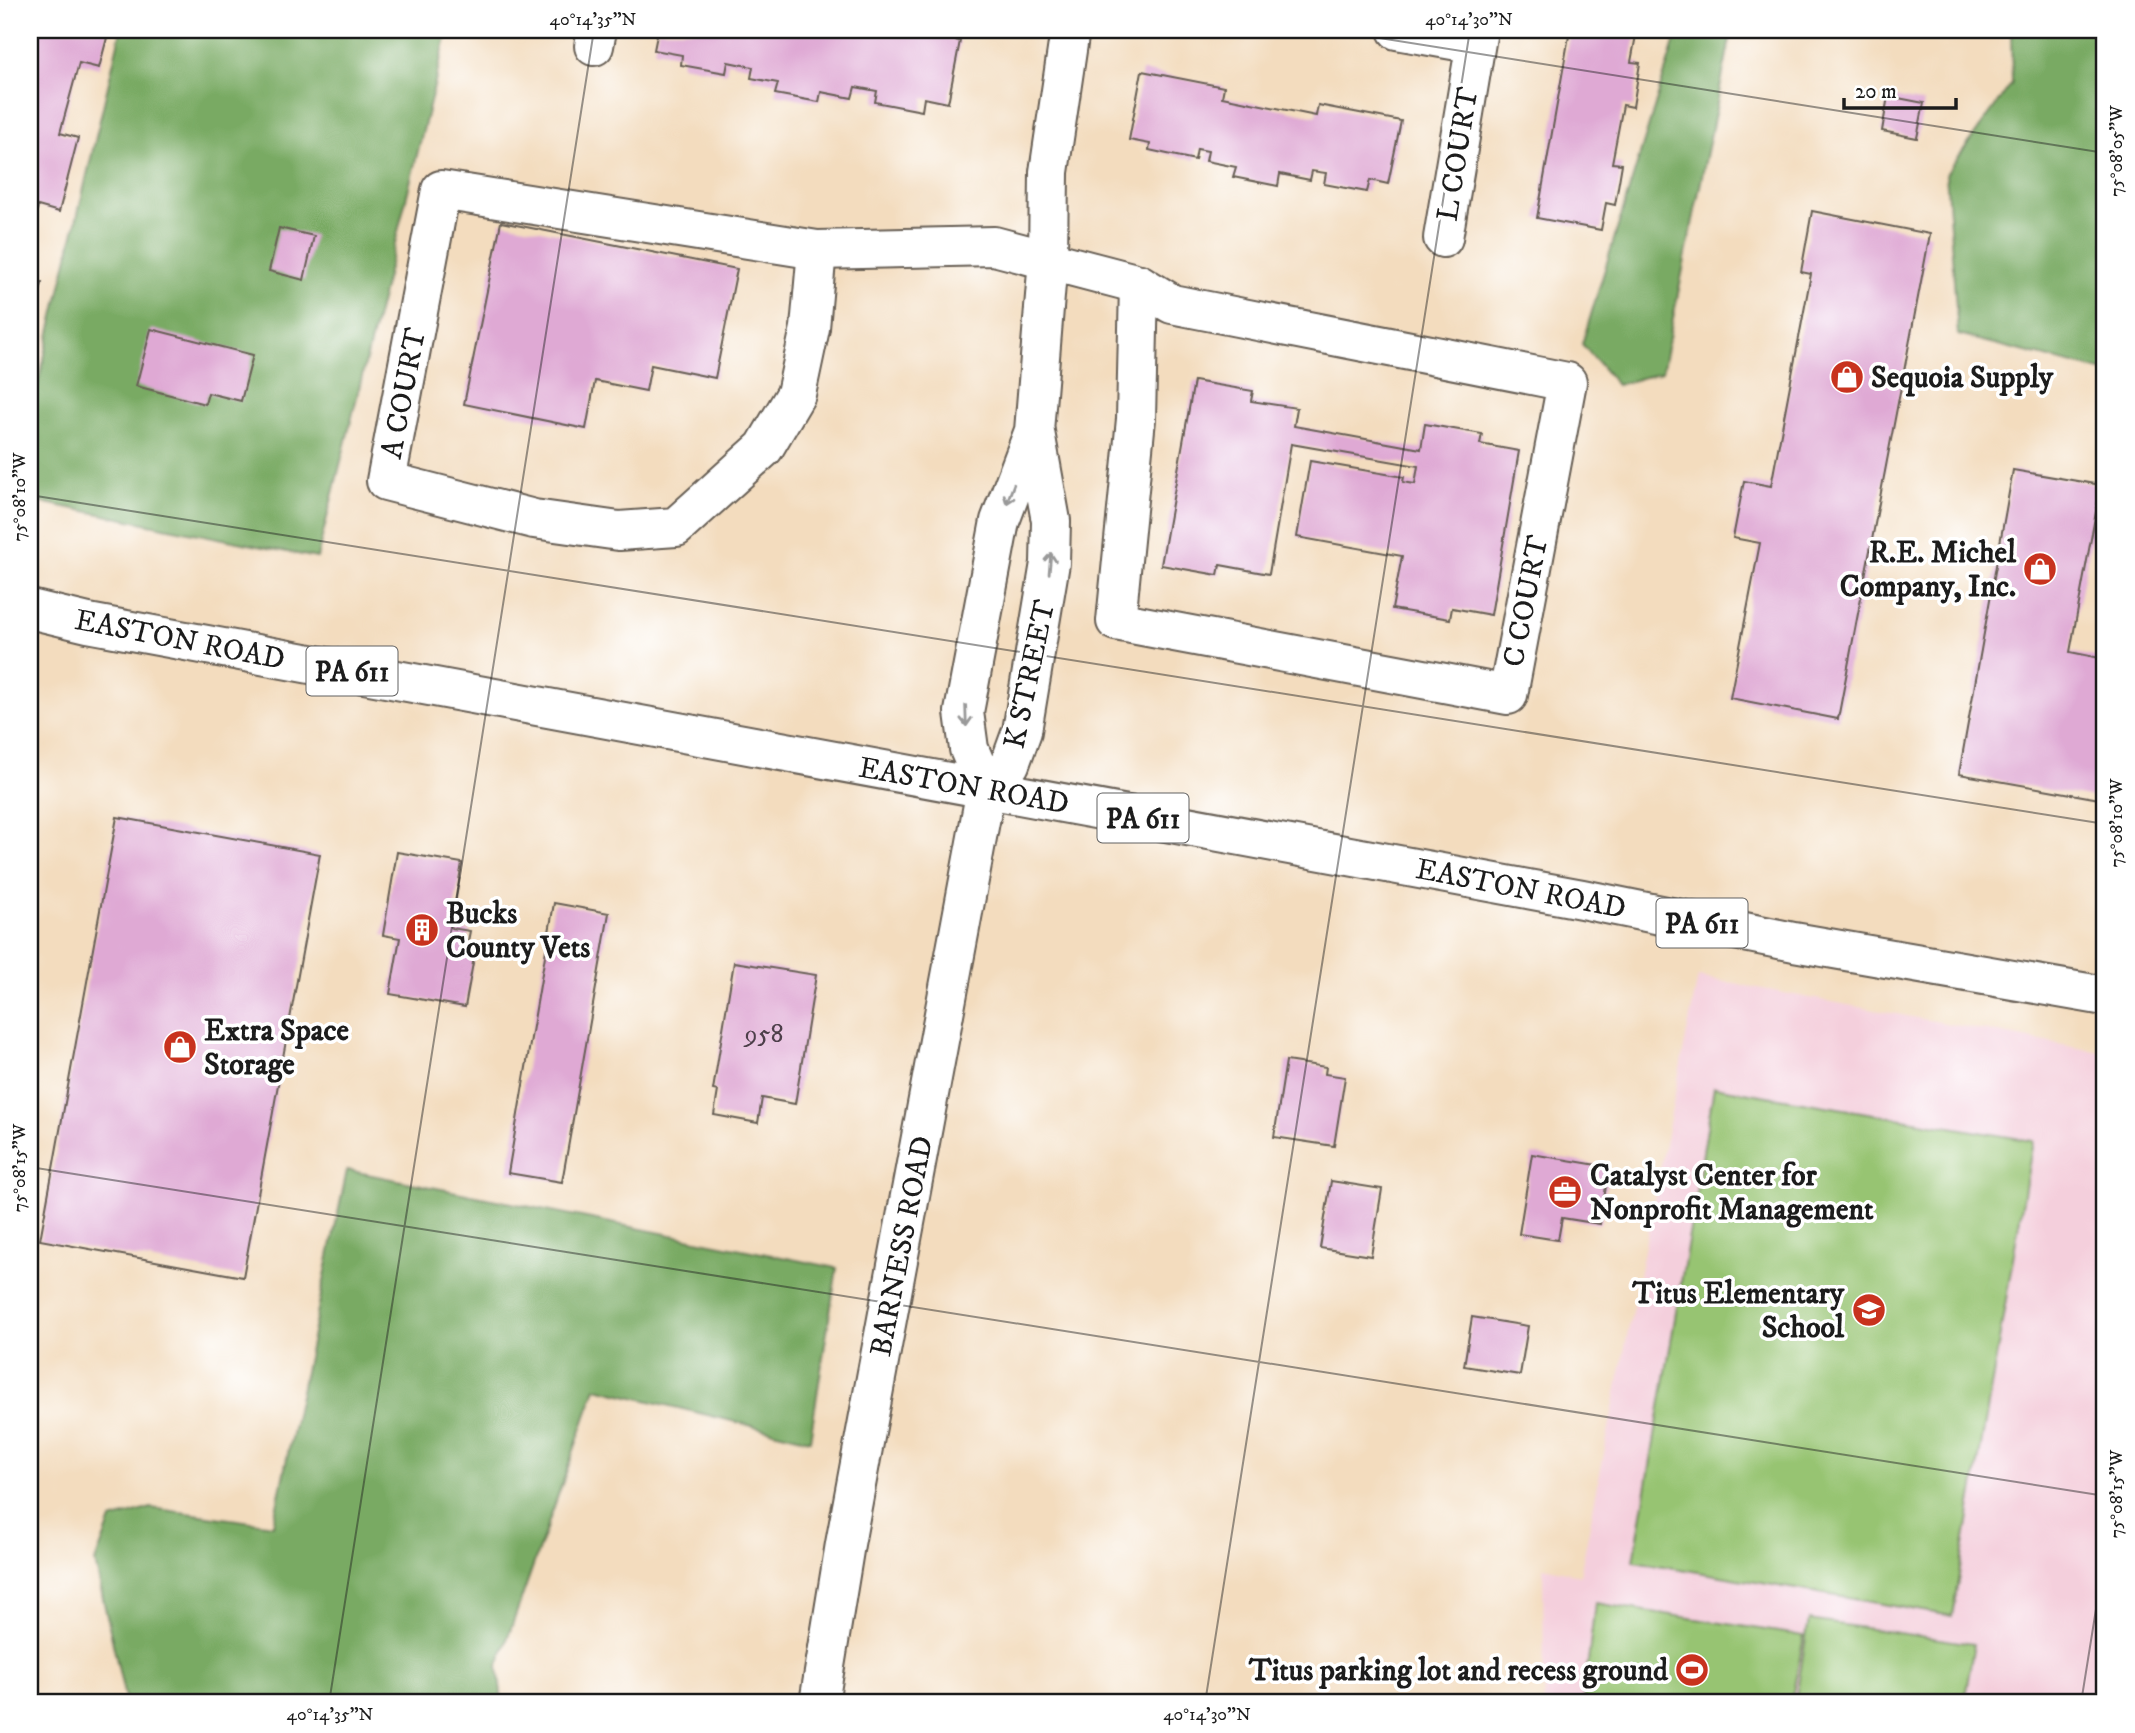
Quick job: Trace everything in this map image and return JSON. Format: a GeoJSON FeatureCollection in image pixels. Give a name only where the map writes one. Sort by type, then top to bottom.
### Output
{"type":"FeatureCollection","features":[{"type":"Feature","properties":{"kind":"main road","name":"K STREET"},"geometry":{"type":"LineString","coordinates":[[1034,431],[1000,522],[964,712],[969,749],[986,789],[1010,764],[1022,731],[1051,563],[1051,521],[1034,431],[1048,259],[1049,173],[1070,30]]}},
{"type":"Feature","properties":{"kind":"main road"},"geometry":{"type":"LineString","coordinates":[[1397,30],[1476,37]]}},
{"type":"Feature","properties":{"kind":"main road","name":"L COURT"},"geometry":{"type":"LineString","coordinates":[[1443,238],[1476,37]]}},
{"type":"Feature","properties":{"kind":"main road","name":"A COURT"},"geometry":{"type":"LineString","coordinates":[[817,250],[810,328],[796,394],[764,448],[676,527],[619,531],[534,519],[386,481],[442,190],[794,249],[994,246],[1048,259]]}},
{"type":"Feature","properties":{"kind":"main road","name":"C COURT"},"geometry":{"type":"LineString","coordinates":[[1048,259],[1139,284],[1172,304],[1567,382],[1508,695],[1116,621],[1136,419],[1139,284]]}},
{"type":"Feature","properties":{"kind":"main road","name":"EASTON ROAD"},"geometry":{"type":"LineString","coordinates":[[30,609],[88,623],[1794,942],[2105,996]]}},
{"type":"Feature","properties":{"kind":"main road","name":"BARNESS ROAD"},"geometry":{"type":"LineString","coordinates":[[819,1703],[847,1530],[986,789]]}},
{"type":"Feature","properties":{"kind":"shaded area","name":"Titus Elementary School"},"geometry":{"type":"Polygon","coordinates":[[[1698,977],[2105,1053],[2105,1703],[1544,1703],[1543,1567],[1580,1575],[1698,977]]]}},
{"type":"Feature","properties":{"kind":"green space"},"geometry":{"type":"Polygon","coordinates":[[[121,30],[448,30],[317,558],[30,500],[30,418],[121,30]]]}},
{"type":"Feature","properties":{"kind":"green space"},"geometry":{"type":"Polygon","coordinates":[[[1678,30],[1732,30],[1662,372],[1617,385],[1582,344],[1678,30]]]}},
{"type":"Feature","properties":{"kind":"green space"},"geometry":{"type":"Polygon","coordinates":[[[2011,30],[2105,30],[2105,372],[1958,335],[1946,174],[2012,83],[2011,30]]]}},
{"type":"Feature","properties":{"kind":"green space"},"geometry":{"type":"Polygon","coordinates":[[[1714,1087],[2033,1141],[1952,1616],[1634,1561],[1714,1087]]]}},
{"type":"Feature","properties":{"kind":"green space"},"geometry":{"type":"Polygon","coordinates":[[[347,1170],[837,1268],[810,1440],[596,1388],[498,1665],[502,1703],[126,1703],[95,1562],[111,1520],[151,1508],[273,1525],[347,1170]]]}},
{"type":"Feature","properties":{"kind":"green space","name":"Titus parking lot and recess ground"},"geometry":{"type":"Polygon","coordinates":[[[1595,1603],[1804,1636],[1791,1703],[1583,1703],[1595,1603]]]}},
{"type":"Feature","properties":{"kind":"green space"},"geometry":{"type":"Polygon","coordinates":[[[1809,1620],[1974,1644],[1964,1703],[1795,1703],[1809,1620]]]}},
{"type":"Feature","properties":{"kind":"building"},"geometry":{"type":"Polygon","coordinates":[[[30,30],[109,30],[99,68],[79,63],[60,133],[78,138],[59,212],[38,206],[31,233],[30,30]]]}},
{"type":"Feature","properties":{"kind":"building"},"geometry":{"type":"Polygon","coordinates":[[[658,30],[836,30],[859,34],[859,30],[897,30],[960,41],[948,103],[924,98],[922,111],[875,102],[877,91],[855,87],[852,98],[821,92],[819,102],[775,94],[778,83],[751,78],[753,67],[728,62],[726,73],[681,65],[682,55],[654,50],[658,30]]]}},
{"type":"Feature","properties":{"kind":"building"},"geometry":{"type":"Polygon","coordinates":[[[1570,30],[1637,30],[1631,62],[1640,63],[1633,107],[1623,105],[1612,163],[1622,164],[1615,205],[1606,203],[1601,230],[1537,218],[1570,30]]]}},
{"type":"Feature","properties":{"kind":"building"},"geometry":{"type":"Polygon","coordinates":[[[1142,71],[1224,87],[1222,97],[1316,116],[1318,105],[1401,121],[1388,184],[1370,180],[1367,192],[1324,184],[1326,173],[1312,171],[1310,180],[1280,174],[1278,186],[1233,177],[1236,167],[1206,161],[1208,151],[1197,149],[1195,160],[1149,150],[1150,144],[1129,140],[1142,71]]]}},
{"type":"Feature","properties":{"kind":"building"},"geometry":{"type":"Polygon","coordinates":[[[1888,96],[1924,103],[1917,138],[1882,131],[1888,96]]]}},
{"type":"Feature","properties":{"kind":"building","name":"Sequoia Supply"},"geometry":{"type":"Polygon","coordinates":[[[1812,211],[1930,234],[1838,719],[1730,698],[1760,543],[1733,538],[1744,481],[1771,486],[1811,274],[1801,272],[1812,211]]]}},
{"type":"Feature","properties":{"kind":"building"},"geometry":{"type":"Polygon","coordinates":[[[501,222],[737,269],[715,378],[651,365],[646,391],[595,381],[586,429],[464,404],[501,222]]]}},
{"type":"Feature","properties":{"kind":"building"},"geometry":{"type":"Polygon","coordinates":[[[279,228],[314,236],[304,280],[269,271],[279,228]]]}},
{"type":"Feature","properties":{"kind":"building"},"geometry":{"type":"Polygon","coordinates":[[[30,280],[42,283],[31,329],[30,329],[30,280]]]}},
{"type":"Feature","properties":{"kind":"building"},"geometry":{"type":"Polygon","coordinates":[[[151,329],[253,355],[241,401],[208,393],[205,404],[136,386],[151,329]]]}},
{"type":"Feature","properties":{"kind":"building"},"geometry":{"type":"Polygon","coordinates":[[[1194,381],[1253,391],[1251,401],[1297,408],[1294,426],[1421,449],[1425,424],[1482,434],[1480,444],[1519,451],[1491,615],[1452,608],[1450,619],[1392,609],[1402,556],[1297,537],[1310,461],[1404,477],[1403,482],[1415,484],[1418,466],[1291,444],[1269,574],[1220,565],[1218,575],[1161,565],[1194,381]]]}},
{"type":"Feature","properties":{"kind":"building","name":"R.E. Michel Company, Inc."},"geometry":{"type":"Polygon","coordinates":[[[2013,470],[2101,485],[2070,652],[2105,659],[2105,800],[1959,774],[2013,470]]]}},
{"type":"Feature","properties":{"kind":"building","name":"Extra Space Storage"},"geometry":{"type":"Polygon","coordinates":[[[117,817],[320,854],[243,1277],[40,1240],[117,817]]]}},
{"type":"Feature","properties":{"kind":"building","name":"Bucks County Vets"},"geometry":{"type":"Polygon","coordinates":[[[397,852],[462,863],[451,928],[470,931],[466,951],[475,952],[465,1007],[390,994],[400,938],[383,935],[397,852]]]}},
{"type":"Feature","properties":{"kind":"building"},"geometry":{"type":"Polygon","coordinates":[[[554,903],[609,913],[562,1182],[508,1173],[554,903]]]}},
{"type":"Feature","properties":{"kind":"building"},"geometry":{"type":"Polygon","coordinates":[[[734,962],[816,975],[795,1104],[762,1098],[758,1123],[714,1115],[718,1091],[713,1090],[734,962]]]}},
{"type":"Feature","properties":{"kind":"building"},"geometry":{"type":"Polygon","coordinates":[[[1286,1061],[1326,1067],[1325,1074],[1345,1077],[1334,1146],[1274,1137],[1286,1061]]]}},
{"type":"Feature","properties":{"kind":"building","name":"Catalyst Center for Nonprofit Management"},"geometry":{"type":"Polygon","coordinates":[[[1532,1154],[1609,1167],[1600,1224],[1562,1218],[1558,1240],[1519,1234],[1532,1154]]]}},
{"type":"Feature","properties":{"kind":"building"},"geometry":{"type":"Polygon","coordinates":[[[1331,1181],[1382,1189],[1371,1256],[1320,1248],[1331,1181]]]}},
{"type":"Feature","properties":{"kind":"building"},"geometry":{"type":"Polygon","coordinates":[[[1472,1317],[1528,1326],[1520,1375],[1464,1366],[1472,1317]]]}},
{"type":"Feature","properties":{"kind":"place","name":"Sequoia Supply"},"geometry":{"type":"Point","coordinates":[1847,377]}},
{"type":"Feature","properties":{"kind":"place","name":"R.E. Michel Company, Inc."},"geometry":{"type":"Point","coordinates":[2040,569]}},
{"type":"Feature","properties":{"kind":"place","name":"Bucks County Vets"},"geometry":{"type":"Point","coordinates":[422,930]}},
{"type":"Feature","properties":{"kind":"place","name":"Extra Space Storage"},"geometry":{"type":"Point","coordinates":[180,1047]}},
{"type":"Feature","properties":{"kind":"place","name":"Catalyst Center for Nonprofit Management"},"geometry":{"type":"Point","coordinates":[1565,1192]}},
{"type":"Feature","properties":{"kind":"place","name":"Titus Elementary School"},"geometry":{"type":"Point","coordinates":[1869,1310]}},
{"type":"Feature","properties":{"kind":"place","name":"Titus parking lot and recess ground"},"geometry":{"type":"Point","coordinates":[1692,1670]}}]}
